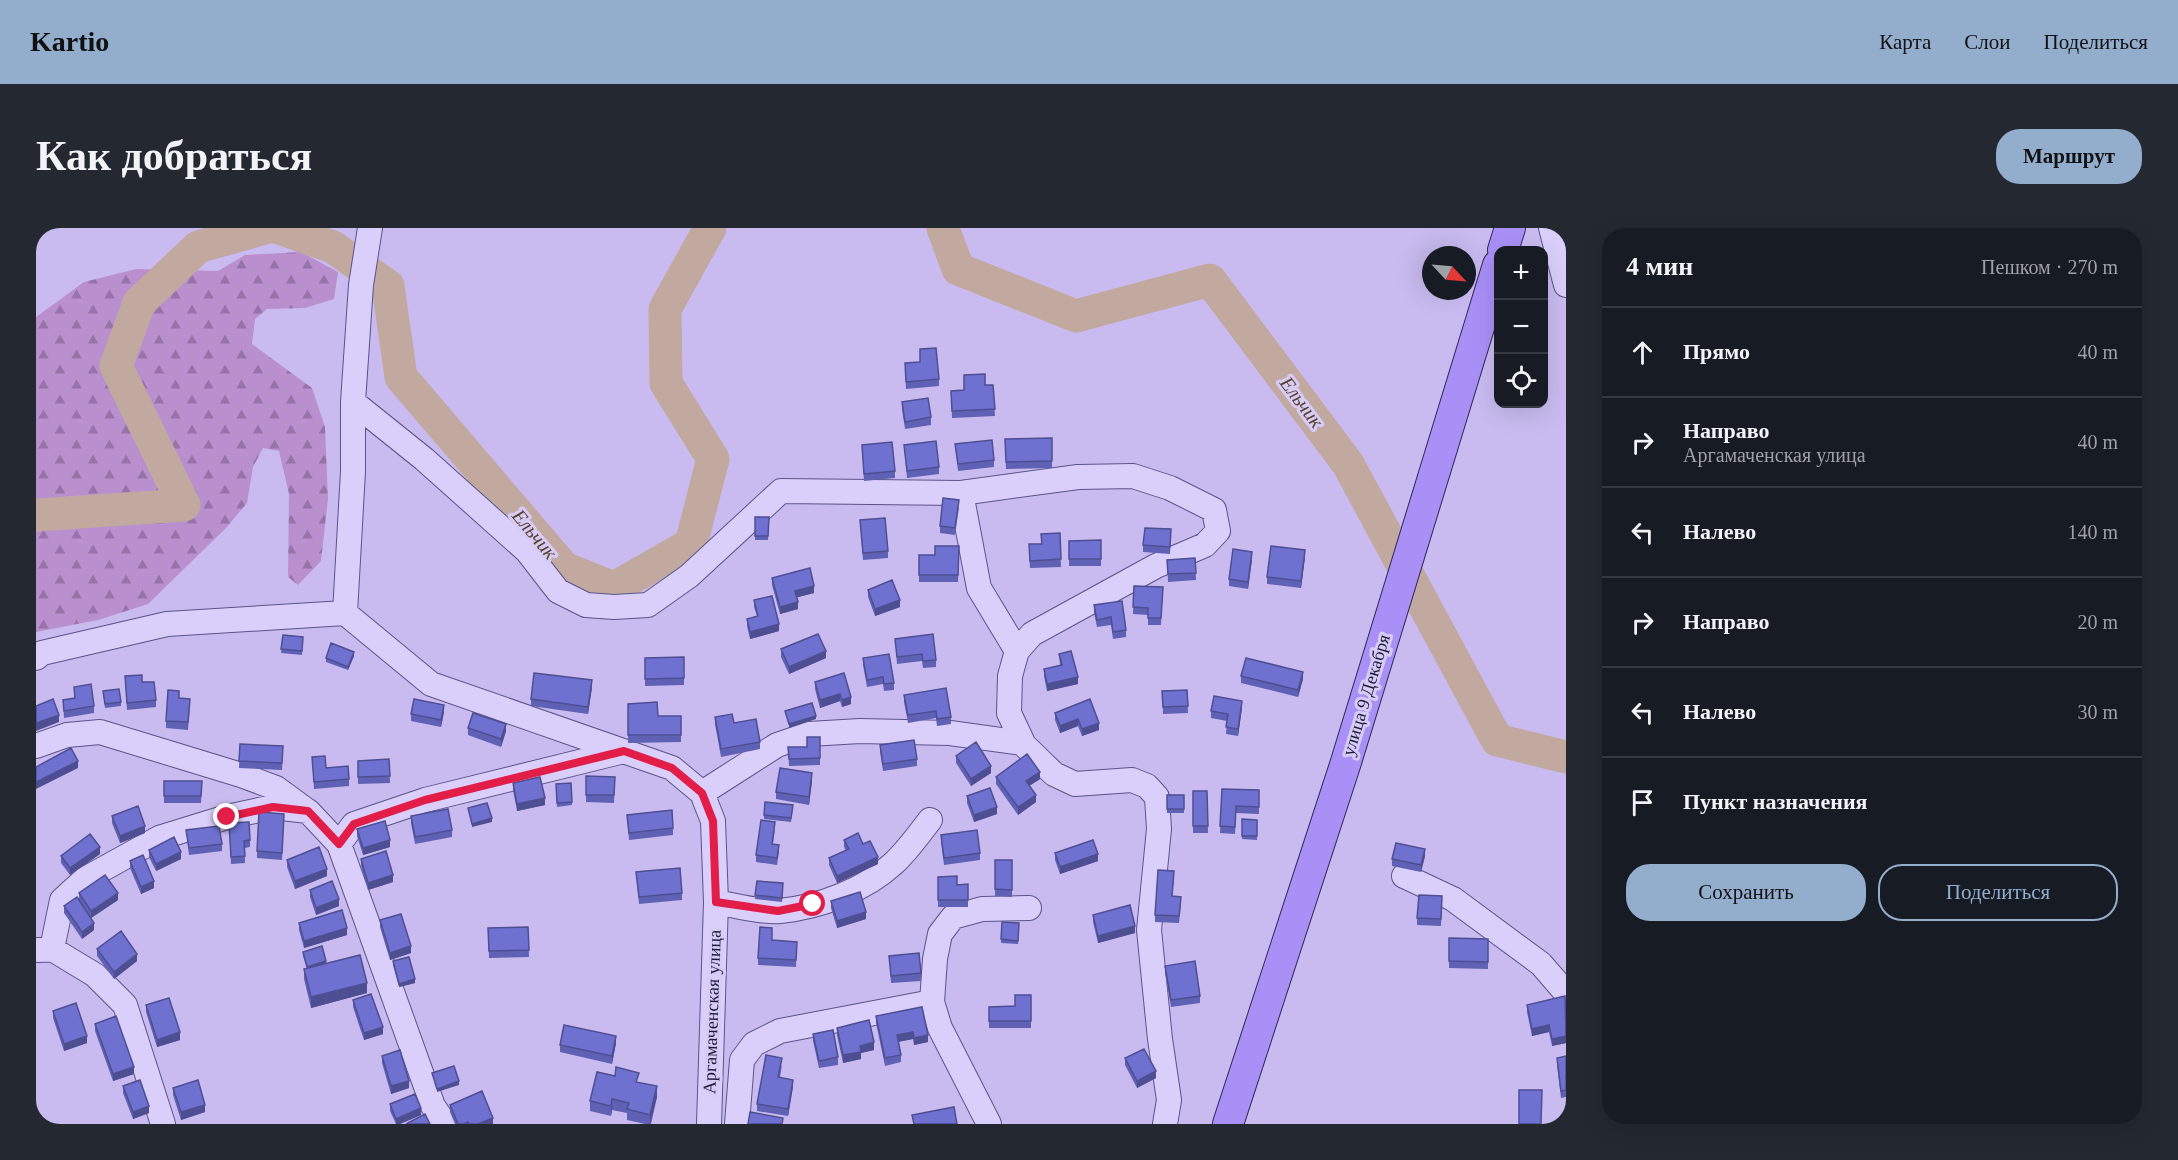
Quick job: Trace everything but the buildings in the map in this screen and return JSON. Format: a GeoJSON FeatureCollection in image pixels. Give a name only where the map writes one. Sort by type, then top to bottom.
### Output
{"type":"FeatureCollection","features":[{"type":"Feature","properties":{"kind":"main road"},"geometry":{"type":"LineString","coordinates":[[1504,246],[1510,228]]}},
{"type":"Feature","properties":{"kind":"main road","name":"улица 9 Декабря"},"geometry":{"type":"LineString","coordinates":[[1228,1124],[1346,762],[1494,278]]}},
{"type":"Feature","properties":{"kind":"street"},"geometry":{"type":"LineString","coordinates":[[1551,228],[1566,285]]}},
{"type":"Feature","properties":{"kind":"street"},"geometry":{"type":"LineString","coordinates":[[345,613],[353,471],[353,402],[361,285],[369,232]]}},
{"type":"Feature","properties":{"kind":"street"},"geometry":{"type":"LineString","coordinates":[[353,402],[424,459],[527,551],[558,591],[586,605],[614,607],[648,604],[689,576],[782,491],[961,493],[1077,477],[1133,476],[1170,488],[1214,510],[1218,531],[1205,545],[1156,566],[1032,634],[1017,651],[1010,676],[1009,713],[1023,742],[1054,774],[1075,784],[1132,780],[1147,786],[1157,797],[1159,829],[1149,930],[1160,1039],[1169,1100],[1165,1124]]}},
{"type":"Feature","properties":{"kind":"street"},"geometry":{"type":"LineString","coordinates":[[961,493],[979,588],[1017,651]]}},
{"type":"Feature","properties":{"kind":"street"},"geometry":{"type":"LineString","coordinates":[[36,658],[42,653],[168,624],[345,613],[431,684],[672,768],[702,793],[777,745],[809,734],[860,731],[950,733],[1023,742]]}},
{"type":"Feature","properties":{"kind":"street"},"geometry":{"type":"LineString","coordinates":[[36,746],[67,735],[100,732],[250,778],[276,788],[308,811],[339,844],[433,1106],[445,1124]]}},
{"type":"Feature","properties":{"kind":"street"},"geometry":{"type":"LineString","coordinates":[[339,844],[354,824],[425,800],[624,751]]}},
{"type":"Feature","properties":{"kind":"street","name":"Аргамаченская улица"},"geometry":{"type":"LineString","coordinates":[[702,793],[713,821],[716,902],[709,1124]]}},
{"type":"Feature","properties":{"kind":"street"},"geometry":{"type":"LineString","coordinates":[[163,1124],[125,1005],[95,975],[44,950],[62,900],[85,879],[159,838],[227,817],[273,807],[308,811]]}},
{"type":"Feature","properties":{"kind":"street"},"geometry":{"type":"LineString","coordinates":[[716,902],[778,911],[813,904],[844,894],[874,878],[895,862],[930,820]]}},
{"type":"Feature","properties":{"kind":"street"},"geometry":{"type":"LineString","coordinates":[[1404,876],[1453,899],[1541,964],[1566,987]]}},
{"type":"Feature","properties":{"kind":"street"},"geometry":{"type":"LineString","coordinates":[[989,1124],[940,1029],[932,1002],[935,959],[940,934],[953,917],[982,909],[1029,908]]}},
{"type":"Feature","properties":{"kind":"street"},"geometry":{"type":"LineString","coordinates":[[1541,964],[1566,993]]}},
{"type":"Feature","properties":{"kind":"street"},"geometry":{"type":"LineString","coordinates":[[737,1124],[742,1060],[754,1044],[780,1031],[932,1002]]}},
{"type":"Feature","properties":{"kind":"green space"},"geometry":{"type":"Polygon","coordinates":[[[301,252],[338,272],[334,299],[305,308],[267,309],[255,319],[252,344],[312,388],[325,427],[328,499],[321,561],[298,585],[288,577],[289,494],[279,451],[263,448],[253,467],[247,503],[226,528],[148,604],[98,620],[36,632],[36,317],[84,282],[136,269],[218,271],[245,255],[301,252]]]}},
{"type":"Feature","properties":{"kind":"waterway","name":"Ельчик"},"geometry":{"type":"LineString","coordinates":[[36,515],[184,505],[116,366],[139,303],[198,247],[265,228]]}},
{"type":"Feature","properties":{"kind":"waterway","name":"Ельчик"},"geometry":{"type":"LineString","coordinates":[[279,228],[333,247],[388,286],[401,377],[564,568],[614,588],[691,544],[713,459],[666,383],[665,309],[710,228]]}},
{"type":"Feature","properties":{"kind":"waterway","name":"Ельчик"},"geometry":{"type":"LineString","coordinates":[[943,228],[958,269],[1076,316],[1210,280],[1348,464],[1497,740],[1566,757]]}},
{"type":"Feature","properties":{"kind":"route"},"geometry":{"type":"LineString","coordinates":[[227,817],[273,807],[308,811],[339,844],[354,824],[425,800],[624,751],[672,768],[702,793],[713,821],[716,902],[778,911],[813,904]]}}]}
